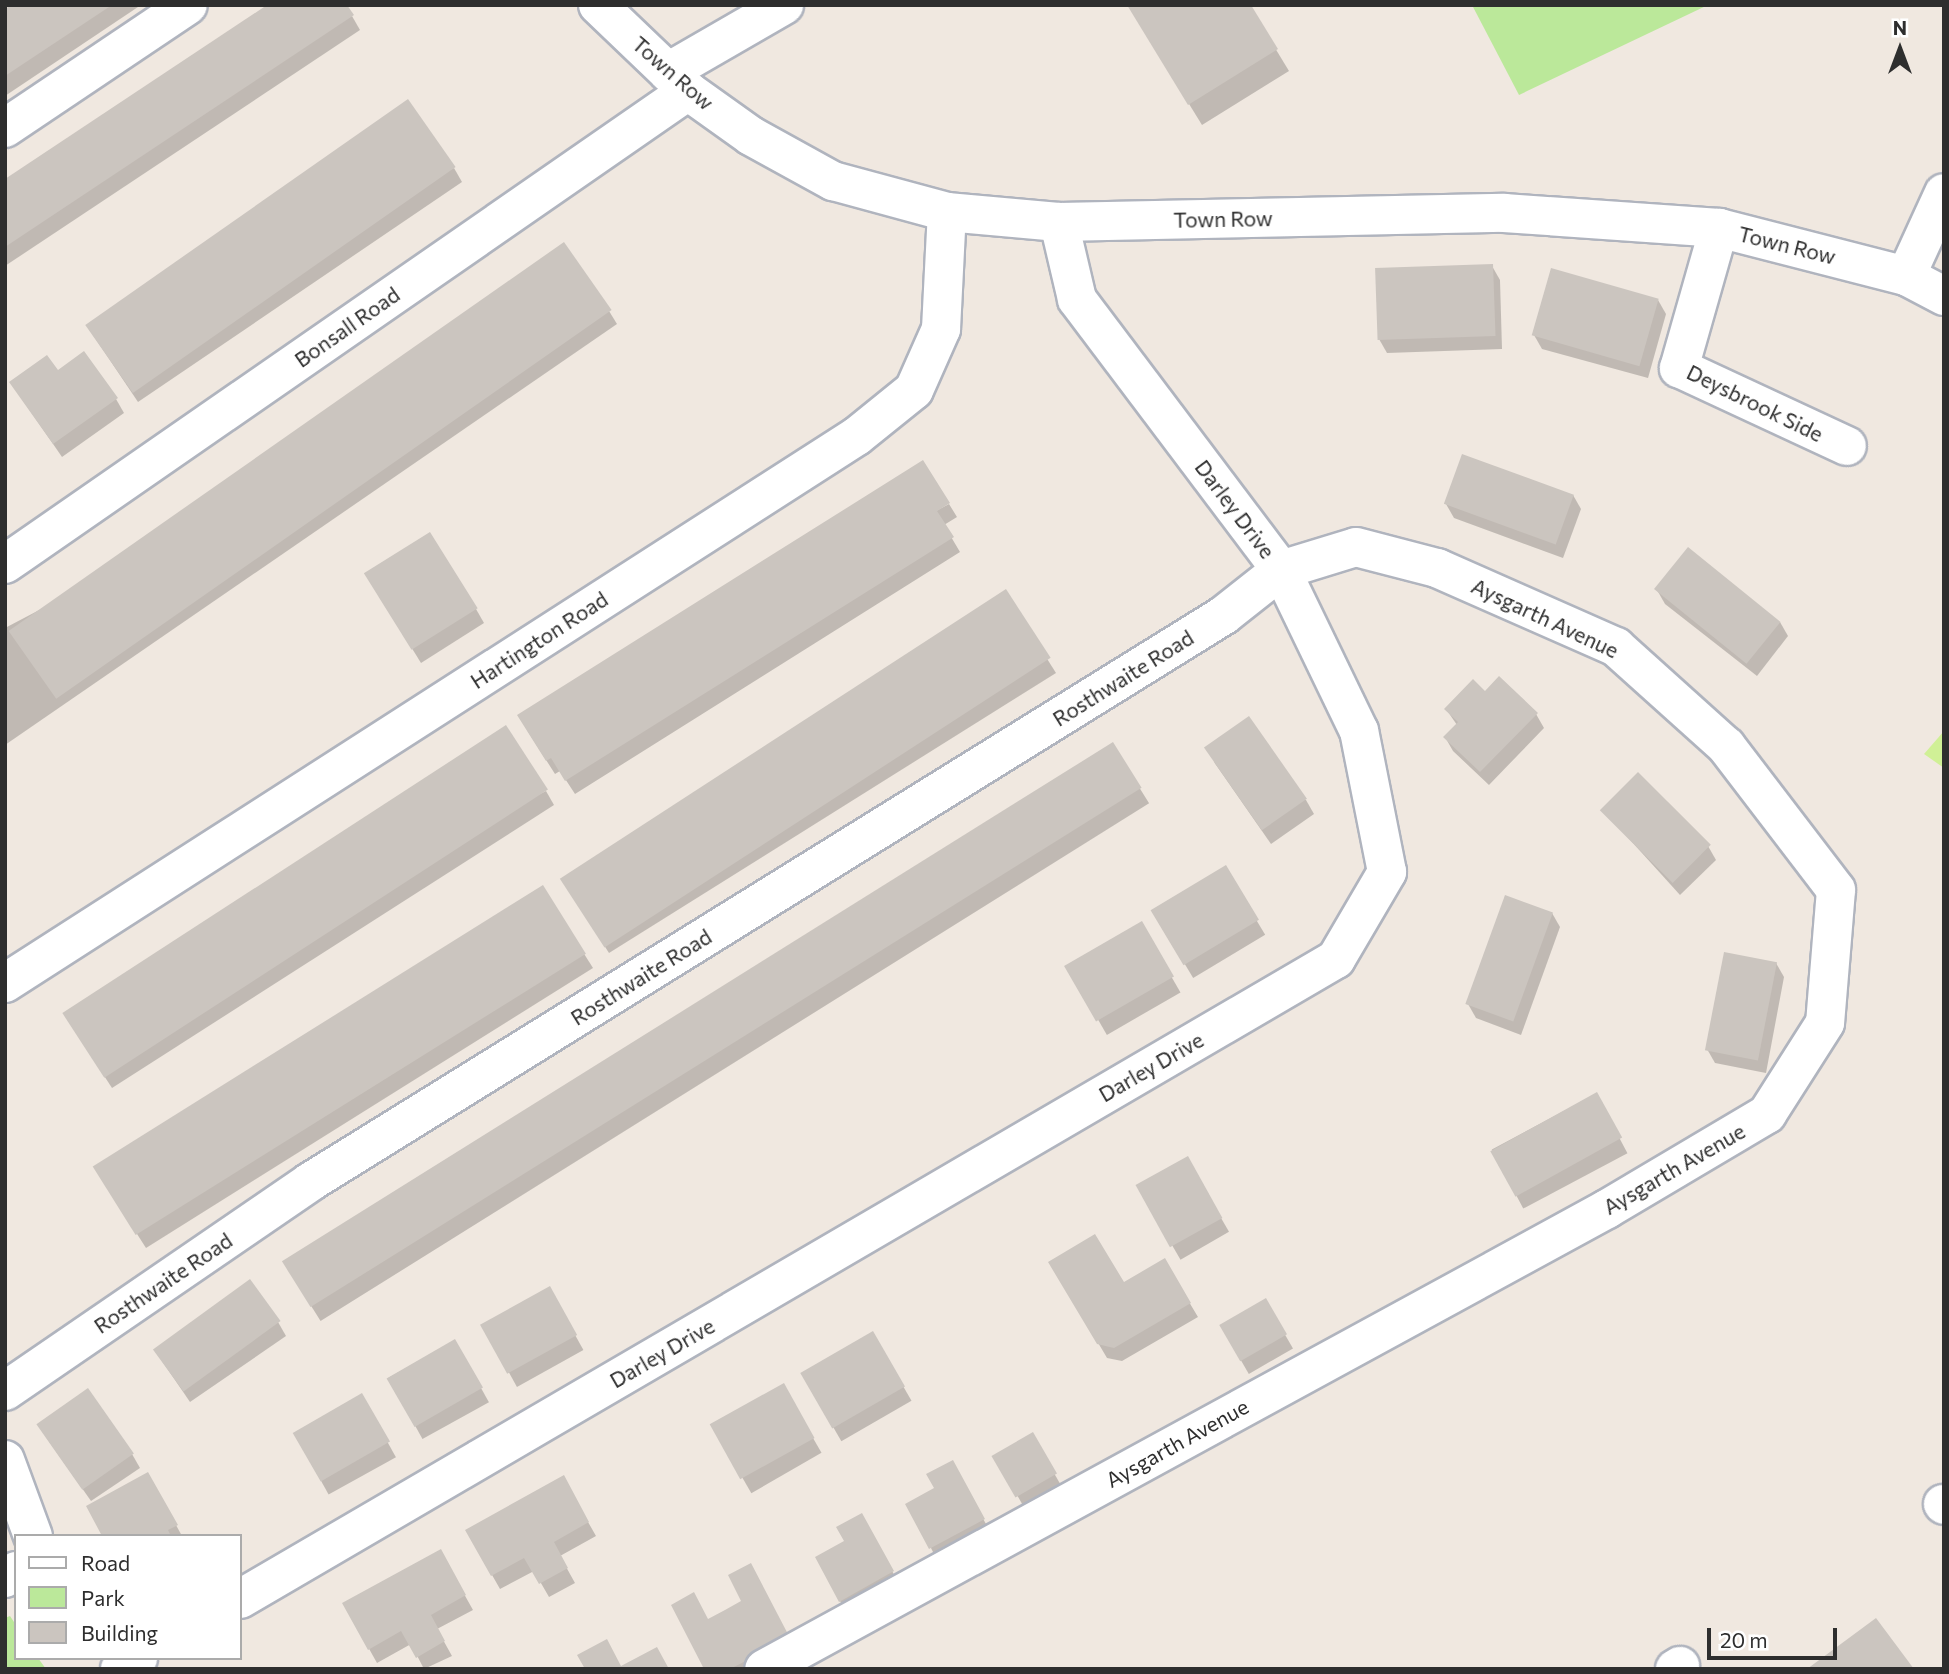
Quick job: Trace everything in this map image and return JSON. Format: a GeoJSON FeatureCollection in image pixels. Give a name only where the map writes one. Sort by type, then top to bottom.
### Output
{"type":"FeatureCollection","features":[{"type":"Feature","properties":{"kind":"street"},"geometry":{"type":"LineString","coordinates":[[5,128],[188,5]]}},
{"type":"Feature","properties":{"kind":"street","name":"Town Row"},"geometry":{"type":"LineString","coordinates":[[598,5],[678,81],[751,136],[833,181],[947,212],[1059,222],[1504,213],[1719,228],[1906,276],[1944,296]]}},
{"type":"Feature","properties":{"kind":"street","name":"Bonsall Road"},"geometry":{"type":"LineString","coordinates":[[5,564],[784,5]]}},
{"type":"Feature","properties":{"kind":"street"},"geometry":{"type":"LineString","coordinates":[[1906,276],[1944,193]]}},
{"type":"Feature","properties":{"kind":"street","name":"Hartington Road"},"geometry":{"type":"LineString","coordinates":[[5,983],[857,436],[914,390],[941,329],[947,212]]}},
{"type":"Feature","properties":{"kind":"street","name":"Darley Drive"},"geometry":{"type":"LineString","coordinates":[[242,1598],[1336,959],[1387,872],[1359,731],[1281,570],[1077,299],[1059,222]]}},
{"type":"Feature","properties":{"kind":"street","name":"Deysbrook Side"},"geometry":{"type":"LineString","coordinates":[[1719,228],[1679,368],[1847,446]]}},
{"type":"Feature","properties":{"kind":"street","name":"Aysgarth Avenue"},"geometry":{"type":"LineString","coordinates":[[764,1669],[1607,1209],[1767,1114],[1825,1023],[1836,890],[1726,746],[1616,647],[1437,568],[1356,547],[1281,570]]}},
{"type":"Feature","properties":{"kind":"street","name":"Rosthwaite Road"},"geometry":{"type":"LineString","coordinates":[[5,1391],[310,1182],[1224,615],[1281,570]]}},
{"type":"Feature","properties":{"kind":"street"},"geometry":{"type":"LineString","coordinates":[[5,1460],[32,1534]]}},
{"type":"Feature","properties":{"kind":"green space"},"geometry":{"type":"Polygon","coordinates":[[[1472,5],[1708,5],[1519,95],[1472,5]]]}},
{"type":"Feature","properties":{"kind":"green space"},"geometry":{"type":"Polygon","coordinates":[[[1944,731],[1944,768],[1924,754],[1944,731]]]}},
{"type":"Feature","properties":{"kind":"green space"},"geometry":{"type":"Polygon","coordinates":[[[10,1616],[14,1622],[14,1660],[39,1660],[46,1669],[5,1669],[5,1618],[10,1616]]]}},
{"type":"Feature","properties":{"kind":"building"},"geometry":{"type":"Polygon","coordinates":[[[11,5],[112,5],[5,76],[5,9],[11,5]]]}},
{"type":"Feature","properties":{"kind":"building"},"geometry":{"type":"Polygon","coordinates":[[[267,5],[347,5],[354,15],[5,247],[5,179],[267,5]]]}},
{"type":"Feature","properties":{"kind":"building"},"geometry":{"type":"Polygon","coordinates":[[[1127,5],[1251,5],[1278,49],[1188,105],[1127,5]]]}},
{"type":"Feature","properties":{"kind":"building"},"geometry":{"type":"Polygon","coordinates":[[[408,99],[456,167],[133,393],[85,325],[408,99]]]}},
{"type":"Feature","properties":{"kind":"building"},"geometry":{"type":"Polygon","coordinates":[[[564,242],[612,310],[56,699],[9,631],[564,242]]]}},
{"type":"Feature","properties":{"kind":"building"},"geometry":{"type":"Polygon","coordinates":[[[1493,264],[1496,336],[1378,340],[1375,268],[1493,264]]]}},
{"type":"Feature","properties":{"kind":"building"},"geometry":{"type":"Polygon","coordinates":[[[1551,268],[1659,299],[1639,366],[1532,335],[1551,268]]]}},
{"type":"Feature","properties":{"kind":"building"},"geometry":{"type":"Polygon","coordinates":[[[84,351],[118,398],[53,444],[9,382],[47,355],[58,370],[84,351]]]}},
{"type":"Feature","properties":{"kind":"building"},"geometry":{"type":"Polygon","coordinates":[[[1462,454],[1574,495],[1556,545],[1444,504],[1462,454]]]}},
{"type":"Feature","properties":{"kind":"building"},"geometry":{"type":"Polygon","coordinates":[[[923,460],[950,503],[937,511],[954,537],[565,781],[551,758],[546,761],[517,715],[923,460]]]}},
{"type":"Feature","properties":{"kind":"building"},"geometry":{"type":"Polygon","coordinates":[[[430,532],[478,608],[412,650],[364,573],[430,532]]]}},
{"type":"Feature","properties":{"kind":"building"},"geometry":{"type":"Polygon","coordinates":[[[1688,547],[1780,622],[1746,664],[1654,589],[1688,547]]]}},
{"type":"Feature","properties":{"kind":"building"},"geometry":{"type":"Polygon","coordinates":[[[1006,589],[1051,658],[604,948],[560,879],[1006,589]]]}},
{"type":"Feature","properties":{"kind":"building"},"geometry":{"type":"Polygon","coordinates":[[[1499,676],[1538,713],[1480,772],[1443,737],[1458,722],[1444,709],[1473,679],[1485,691],[1499,676]]]}},
{"type":"Feature","properties":{"kind":"building"},"geometry":{"type":"Polygon","coordinates":[[[1249,716],[1307,799],[1262,830],[1204,748],[1249,716]]]}},
{"type":"Feature","properties":{"kind":"building"},"geometry":{"type":"Polygon","coordinates":[[[506,725],[548,790],[104,1078],[62,1013],[506,725]]]}},
{"type":"Feature","properties":{"kind":"building"},"geometry":{"type":"Polygon","coordinates":[[[1113,742],[1142,788],[311,1307],[282,1261],[1113,742]]]}},
{"type":"Feature","properties":{"kind":"building"},"geometry":{"type":"Polygon","coordinates":[[[1638,772],[1711,845],[1673,883],[1600,810],[1638,772]]]}},
{"type":"Feature","properties":{"kind":"building"},"geometry":{"type":"Polygon","coordinates":[[[1226,865],[1259,920],[1184,965],[1151,910],[1226,865]]]}},
{"type":"Feature","properties":{"kind":"building"},"geometry":{"type":"Polygon","coordinates":[[[543,885],[586,954],[136,1235],[93,1166],[543,885]]]}},
{"type":"Feature","properties":{"kind":"building"},"geometry":{"type":"Polygon","coordinates":[[[1505,895],[1553,912],[1513,1021],[1465,1004],[1505,895]]]}},
{"type":"Feature","properties":{"kind":"building"},"geometry":{"type":"Polygon","coordinates":[[[1142,921],[1174,976],[1096,1021],[1064,966],[1142,921]]]}},
{"type":"Feature","properties":{"kind":"building"},"geometry":{"type":"Polygon","coordinates":[[[1724,952],[1777,962],[1758,1060],[1705,1050],[1724,952]]]}},
{"type":"Feature","properties":{"kind":"building"},"geometry":{"type":"Polygon","coordinates":[[[1597,1092],[1622,1137],[1516,1197],[1490,1151],[1597,1092]]]}},
{"type":"Feature","properties":{"kind":"building"},"geometry":{"type":"Polygon","coordinates":[[[1188,1156],[1222,1218],[1170,1247],[1136,1185],[1188,1156]]]}},
{"type":"Feature","properties":{"kind":"building"},"geometry":{"type":"Polygon","coordinates":[[[1095,1234],[1124,1282],[1165,1258],[1191,1303],[1114,1348],[1097,1344],[1048,1262],[1095,1234]]]}},
{"type":"Feature","properties":{"kind":"building"},"geometry":{"type":"Polygon","coordinates":[[[250,1279],[281,1321],[183,1392],[153,1350],[250,1279]]]}},
{"type":"Feature","properties":{"kind":"building"},"geometry":{"type":"Polygon","coordinates":[[[550,1286],[577,1335],[507,1374],[480,1325],[550,1286]]]}},
{"type":"Feature","properties":{"kind":"building"},"geometry":{"type":"Polygon","coordinates":[[[1266,1298],[1287,1334],[1240,1361],[1219,1325],[1266,1298]]]}},
{"type":"Feature","properties":{"kind":"building"},"geometry":{"type":"Polygon","coordinates":[[[873,1331],[905,1386],[832,1428],[800,1373],[873,1331]]]}},
{"type":"Feature","properties":{"kind":"building"},"geometry":{"type":"Polygon","coordinates":[[[455,1339],[483,1387],[415,1427],[387,1378],[455,1339]]]}},
{"type":"Feature","properties":{"kind":"building"},"geometry":{"type":"Polygon","coordinates":[[[784,1383],[815,1438],[740,1479],[710,1424],[784,1383]]]}},
{"type":"Feature","properties":{"kind":"building"},"geometry":{"type":"Polygon","coordinates":[[[88,1388],[134,1454],[82,1490],[36,1424],[88,1388]]]}},
{"type":"Feature","properties":{"kind":"building"},"geometry":{"type":"Polygon","coordinates":[[[362,1393],[390,1441],[321,1481],[293,1433],[362,1393]]]}},
{"type":"Feature","properties":{"kind":"building"},"geometry":{"type":"Polygon","coordinates":[[[1033,1432],[1057,1474],[1015,1498],[991,1456],[1033,1432]]]}},
{"type":"Feature","properties":{"kind":"building"},"geometry":{"type":"Polygon","coordinates":[[[953,1460],[985,1519],[929,1549],[905,1504],[934,1488],[926,1474],[953,1460]]]}},
{"type":"Feature","properties":{"kind":"building"},"geometry":{"type":"Polygon","coordinates":[[[148,1472],[178,1525],[168,1530],[170,1534],[101,1534],[86,1506],[148,1472]]]}},
{"type":"Feature","properties":{"kind":"building"},"geometry":{"type":"Polygon","coordinates":[[[564,1475],[589,1522],[554,1542],[568,1568],[539,1584],[524,1558],[491,1576],[465,1530],[564,1475]]]}},
{"type":"Feature","properties":{"kind":"building"},"geometry":{"type":"Polygon","coordinates":[[[862,1513],[894,1571],[839,1602],[815,1557],[844,1541],[836,1527],[862,1513]]]}},
{"type":"Feature","properties":{"kind":"building"},"geometry":{"type":"Polygon","coordinates":[[[441,1549],[466,1595],[431,1615],[445,1641],[416,1658],[401,1631],[368,1650],[342,1603],[441,1549]]]}},
{"type":"Feature","properties":{"kind":"building"},"geometry":{"type":"Polygon","coordinates":[[[751,1563],[790,1638],[730,1669],[704,1669],[671,1605],[694,1592],[708,1619],[741,1601],[728,1575],[751,1563]]]}},
{"type":"Feature","properties":{"kind":"building"},"geometry":{"type":"Polygon","coordinates":[[[1876,1618],[1914,1669],[1807,1669],[1876,1618]]]}},
{"type":"Feature","properties":{"kind":"building"},"geometry":{"type":"Polygon","coordinates":[[[607,1639],[621,1666],[657,1647],[669,1669],[585,1669],[577,1655],[607,1639]]]}}]}
